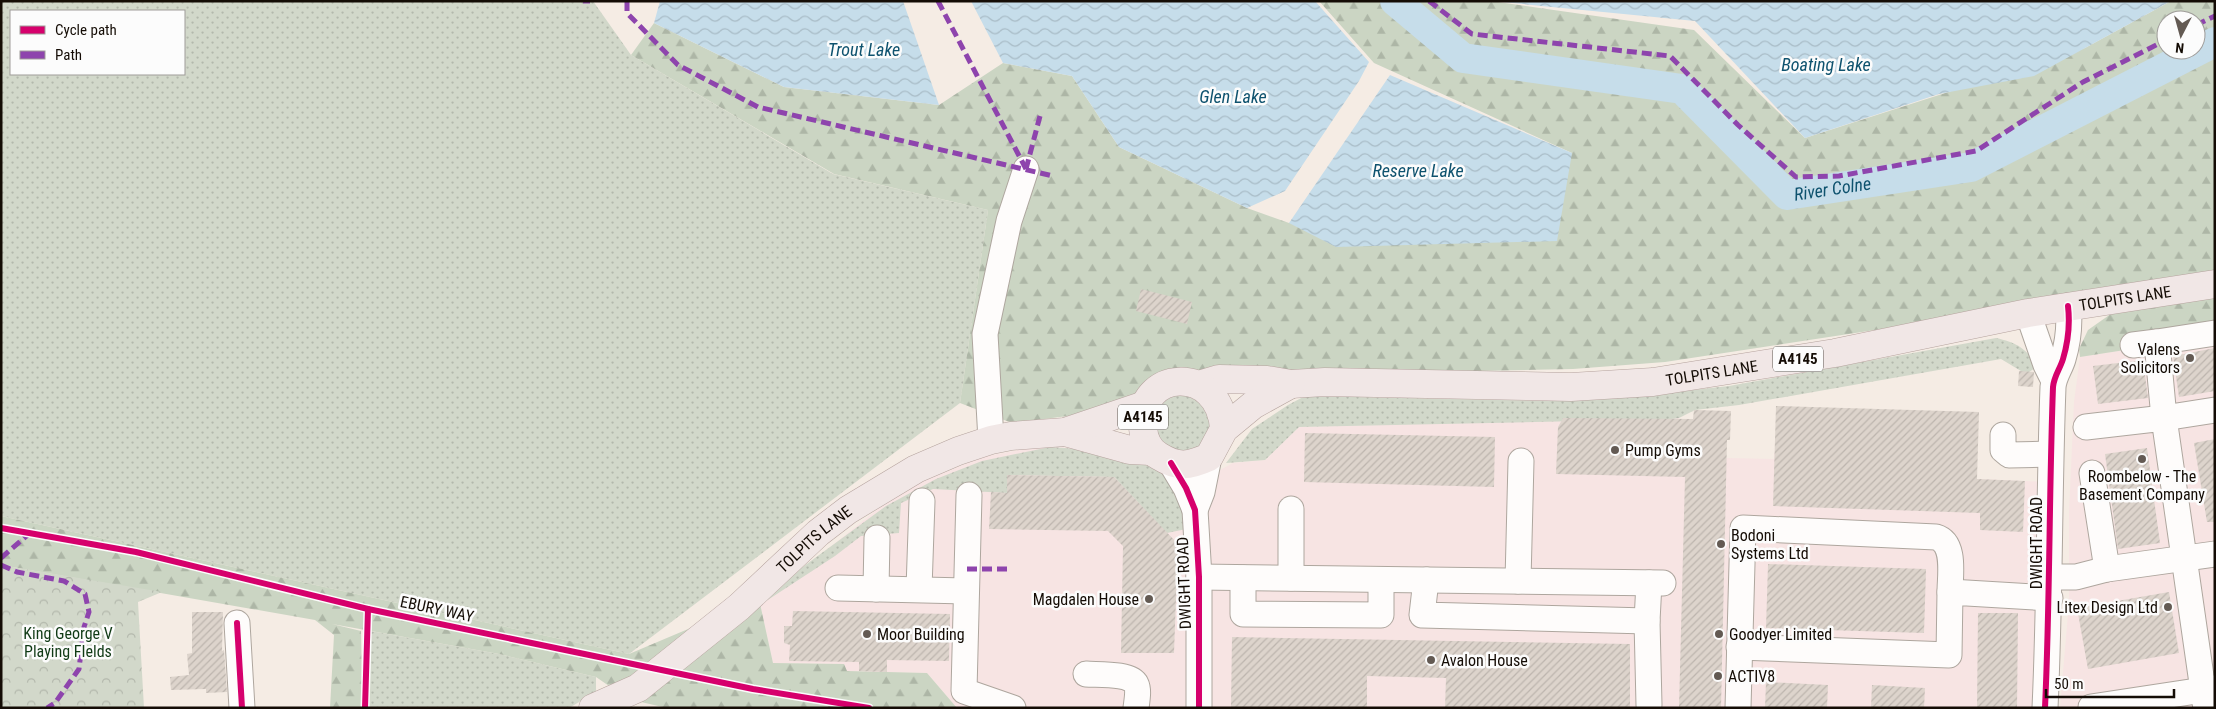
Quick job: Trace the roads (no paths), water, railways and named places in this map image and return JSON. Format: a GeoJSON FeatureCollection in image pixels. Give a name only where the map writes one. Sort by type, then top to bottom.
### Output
{"type":"FeatureCollection","features":[{"type":"Feature","properties":{"kind":"main road","name":"TOLPITS LANE"},"geometry":{"type":"LineString","coordinates":[[593,708],[638,688],[739,607],[818,532],[848,510],[916,469],[958,451],[991,440],[1011,436],[1065,432],[1145,405],[1151,394],[1172,382],[1199,385],[1219,379],[1267,380],[1291,384],[1325,382],[1571,387],[1653,382],[1835,353],[2068,306],[2215,284]]}},
{"type":"Feature","properties":{"kind":"main road","name":"TOLPITS LANE"},"geometry":{"type":"LineString","coordinates":[[1065,432],[1185,465],[1209,457],[1224,429],[1253,405],[1291,384]]}},
{"type":"Feature","properties":{"kind":"main road"},"geometry":{"type":"LineString","coordinates":[[1199,385],[1212,393],[1219,404],[1223,415],[1224,429]]}},
{"type":"Feature","properties":{"kind":"main road","name":"A4145"},"geometry":{"type":"LineString","coordinates":[[1145,405],[1142,421],[1144,437],[1161,457]]}},
{"type":"Feature","properties":{"kind":"street"},"geometry":{"type":"LineString","coordinates":[[991,440],[985,334],[1009,221],[1026,168]]}},
{"type":"Feature","properties":{"kind":"street"},"geometry":{"type":"LineString","coordinates":[[2053,379],[2063,360],[2069,326],[2068,306]]}},
{"type":"Feature","properties":{"kind":"street"},"geometry":{"type":"LineString","coordinates":[[2028,313],[2046,365],[2053,379]]}},
{"type":"Feature","properties":{"kind":"street"},"geometry":{"type":"LineString","coordinates":[[2133,345],[2215,333]]}},
{"type":"Feature","properties":{"kind":"street"},"geometry":{"type":"LineString","coordinates":[[2091,707],[2208,695],[2184,558],[2164,418],[2157,342]]}},
{"type":"Feature","properties":{"kind":"street","name":"DWIGHT ROAD"},"geometry":{"type":"LineString","coordinates":[[2045,708],[2050,588],[2050,454],[2053,379]]}},
{"type":"Feature","properties":{"kind":"street"},"geometry":{"type":"LineString","coordinates":[[2086,427],[2215,410]]}},
{"type":"Feature","properties":{"kind":"street"},"geometry":{"type":"LineString","coordinates":[[2003,435],[2003,450],[2009,455],[2050,454]]}},
{"type":"Feature","properties":{"kind":"street","name":"DWIGHT ROAD"},"geometry":{"type":"LineString","coordinates":[[1161,457],[1186,488],[1195,510],[1199,577],[1199,708]]}},
{"type":"Feature","properties":{"kind":"street","name":"DWIGHT ROAD"},"geometry":{"type":"LineString","coordinates":[[1195,510],[1202,492],[1209,457]]}},
{"type":"Feature","properties":{"kind":"street"},"geometry":{"type":"LineString","coordinates":[[1518,581],[1521,461]]}},
{"type":"Feature","properties":{"kind":"street"},"geometry":{"type":"LineString","coordinates":[[2092,474],[2107,570]]}},
{"type":"Feature","properties":{"kind":"street"},"geometry":{"type":"LineString","coordinates":[[969,495],[964,691],[1007,706]]}},
{"type":"Feature","properties":{"kind":"street"},"geometry":{"type":"LineString","coordinates":[[919,590],[922,501]]}},
{"type":"Feature","properties":{"kind":"street"},"geometry":{"type":"LineString","coordinates":[[1291,509],[1291,578]]}},
{"type":"Feature","properties":{"kind":"street"},"geometry":{"type":"LineString","coordinates":[[1738,708],[1739,647],[1743,528],[1936,537],[1942,539],[1947,544],[1949,550],[1950,592],[1949,655],[1739,647]]}},
{"type":"Feature","properties":{"kind":"street"},"geometry":{"type":"LineString","coordinates":[[876,589],[877,538]]}},
{"type":"Feature","properties":{"kind":"street"},"geometry":{"type":"LineString","coordinates":[[1950,592],[2050,588],[2076,577],[2107,570],[2215,554]]}},
{"type":"Feature","properties":{"kind":"street"},"geometry":{"type":"LineString","coordinates":[[1199,577],[1656,583],[1647,621],[1649,705]]}},
{"type":"Feature","properties":{"kind":"street"},"geometry":{"type":"LineString","coordinates":[[1243,578],[1243,614],[1381,615],[1381,580]]}},
{"type":"Feature","properties":{"kind":"street"},"geometry":{"type":"LineString","coordinates":[[1426,580],[1422,614],[1647,621]]}},
{"type":"Feature","properties":{"kind":"street"},"geometry":{"type":"LineString","coordinates":[[838,588],[966,591]]}},
{"type":"Feature","properties":{"kind":"street"},"geometry":{"type":"LineString","coordinates":[[237,623],[242,708]]}},
{"type":"Feature","properties":{"kind":"street"},"geometry":{"type":"LineString","coordinates":[[1086,674],[1129,677],[1135,682],[1137,688],[1136,708]]}},
{"type":"Feature","properties":{"kind":"water","name":"Trout Lake"},"geometry":{"type":"Polygon","coordinates":[[[660,1],[903,1],[939,105],[784,87],[654,23],[660,1]]]}},
{"type":"Feature","properties":{"kind":"water","name":"Glen Lake"},"geometry":{"type":"Polygon","coordinates":[[[971,1],[1315,1],[1369,62],[1359,81],[1285,191],[1247,208],[1119,147],[1072,76],[1003,63],[971,1]]]}},
{"type":"Feature","properties":{"kind":"water","name":"Boating Lake"},"geometry":{"type":"Polygon","coordinates":[[[1492,1],[2171,1],[2034,76],[1939,94],[1805,138],[1695,21],[1492,1]]]}},
{"type":"Feature","properties":{"kind":"water","name":"Reserve Lake"},"geometry":{"type":"Polygon","coordinates":[[[1390,75],[1572,153],[1557,241],[1336,247],[1289,223],[1390,75]]]}},
{"type":"Feature","properties":{"kind":"waterway","name":"River Colne"},"geometry":{"type":"LineString","coordinates":[[1395,1],[1463,58],[1682,89],[1787,195],[1971,167],[2215,42]]}},
{"type":"Feature","properties":{"kind":"place","name":"Valens Solicitors"},"geometry":{"type":"Point","coordinates":[2190,358]}},
{"type":"Feature","properties":{"kind":"place","name":"Pump Gyms"},"geometry":{"type":"Point","coordinates":[1615,450]}},
{"type":"Feature","properties":{"kind":"place","name":"Roombelow - The Basement Company"},"geometry":{"type":"Point","coordinates":[2142,459]}},
{"type":"Feature","properties":{"kind":"place","name":"Bodoni Systems Ltd"},"geometry":{"type":"Point","coordinates":[1721,544]}},
{"type":"Feature","properties":{"kind":"place","name":"Magdalen House"},"geometry":{"type":"Point","coordinates":[1149,599]}},
{"type":"Feature","properties":{"kind":"place","name":"Litex Design Ltd"},"geometry":{"type":"Point","coordinates":[2168,607]}},
{"type":"Feature","properties":{"kind":"place","name":"Moor Building"},"geometry":{"type":"Point","coordinates":[867,634]}},
{"type":"Feature","properties":{"kind":"place","name":"Goodyer Limited"},"geometry":{"type":"Point","coordinates":[1719,634]}},
{"type":"Feature","properties":{"kind":"place","name":"Avalon House"},"geometry":{"type":"Point","coordinates":[1431,660]}},
{"type":"Feature","properties":{"kind":"place","name":"ACTIV8"},"geometry":{"type":"Point","coordinates":[1718,676]}},
{"type":"Feature","properties":{"kind":"park label","name":"King George V Playing FIelds"},"geometry":{"type":"Point","coordinates":[68,642]}}]}
